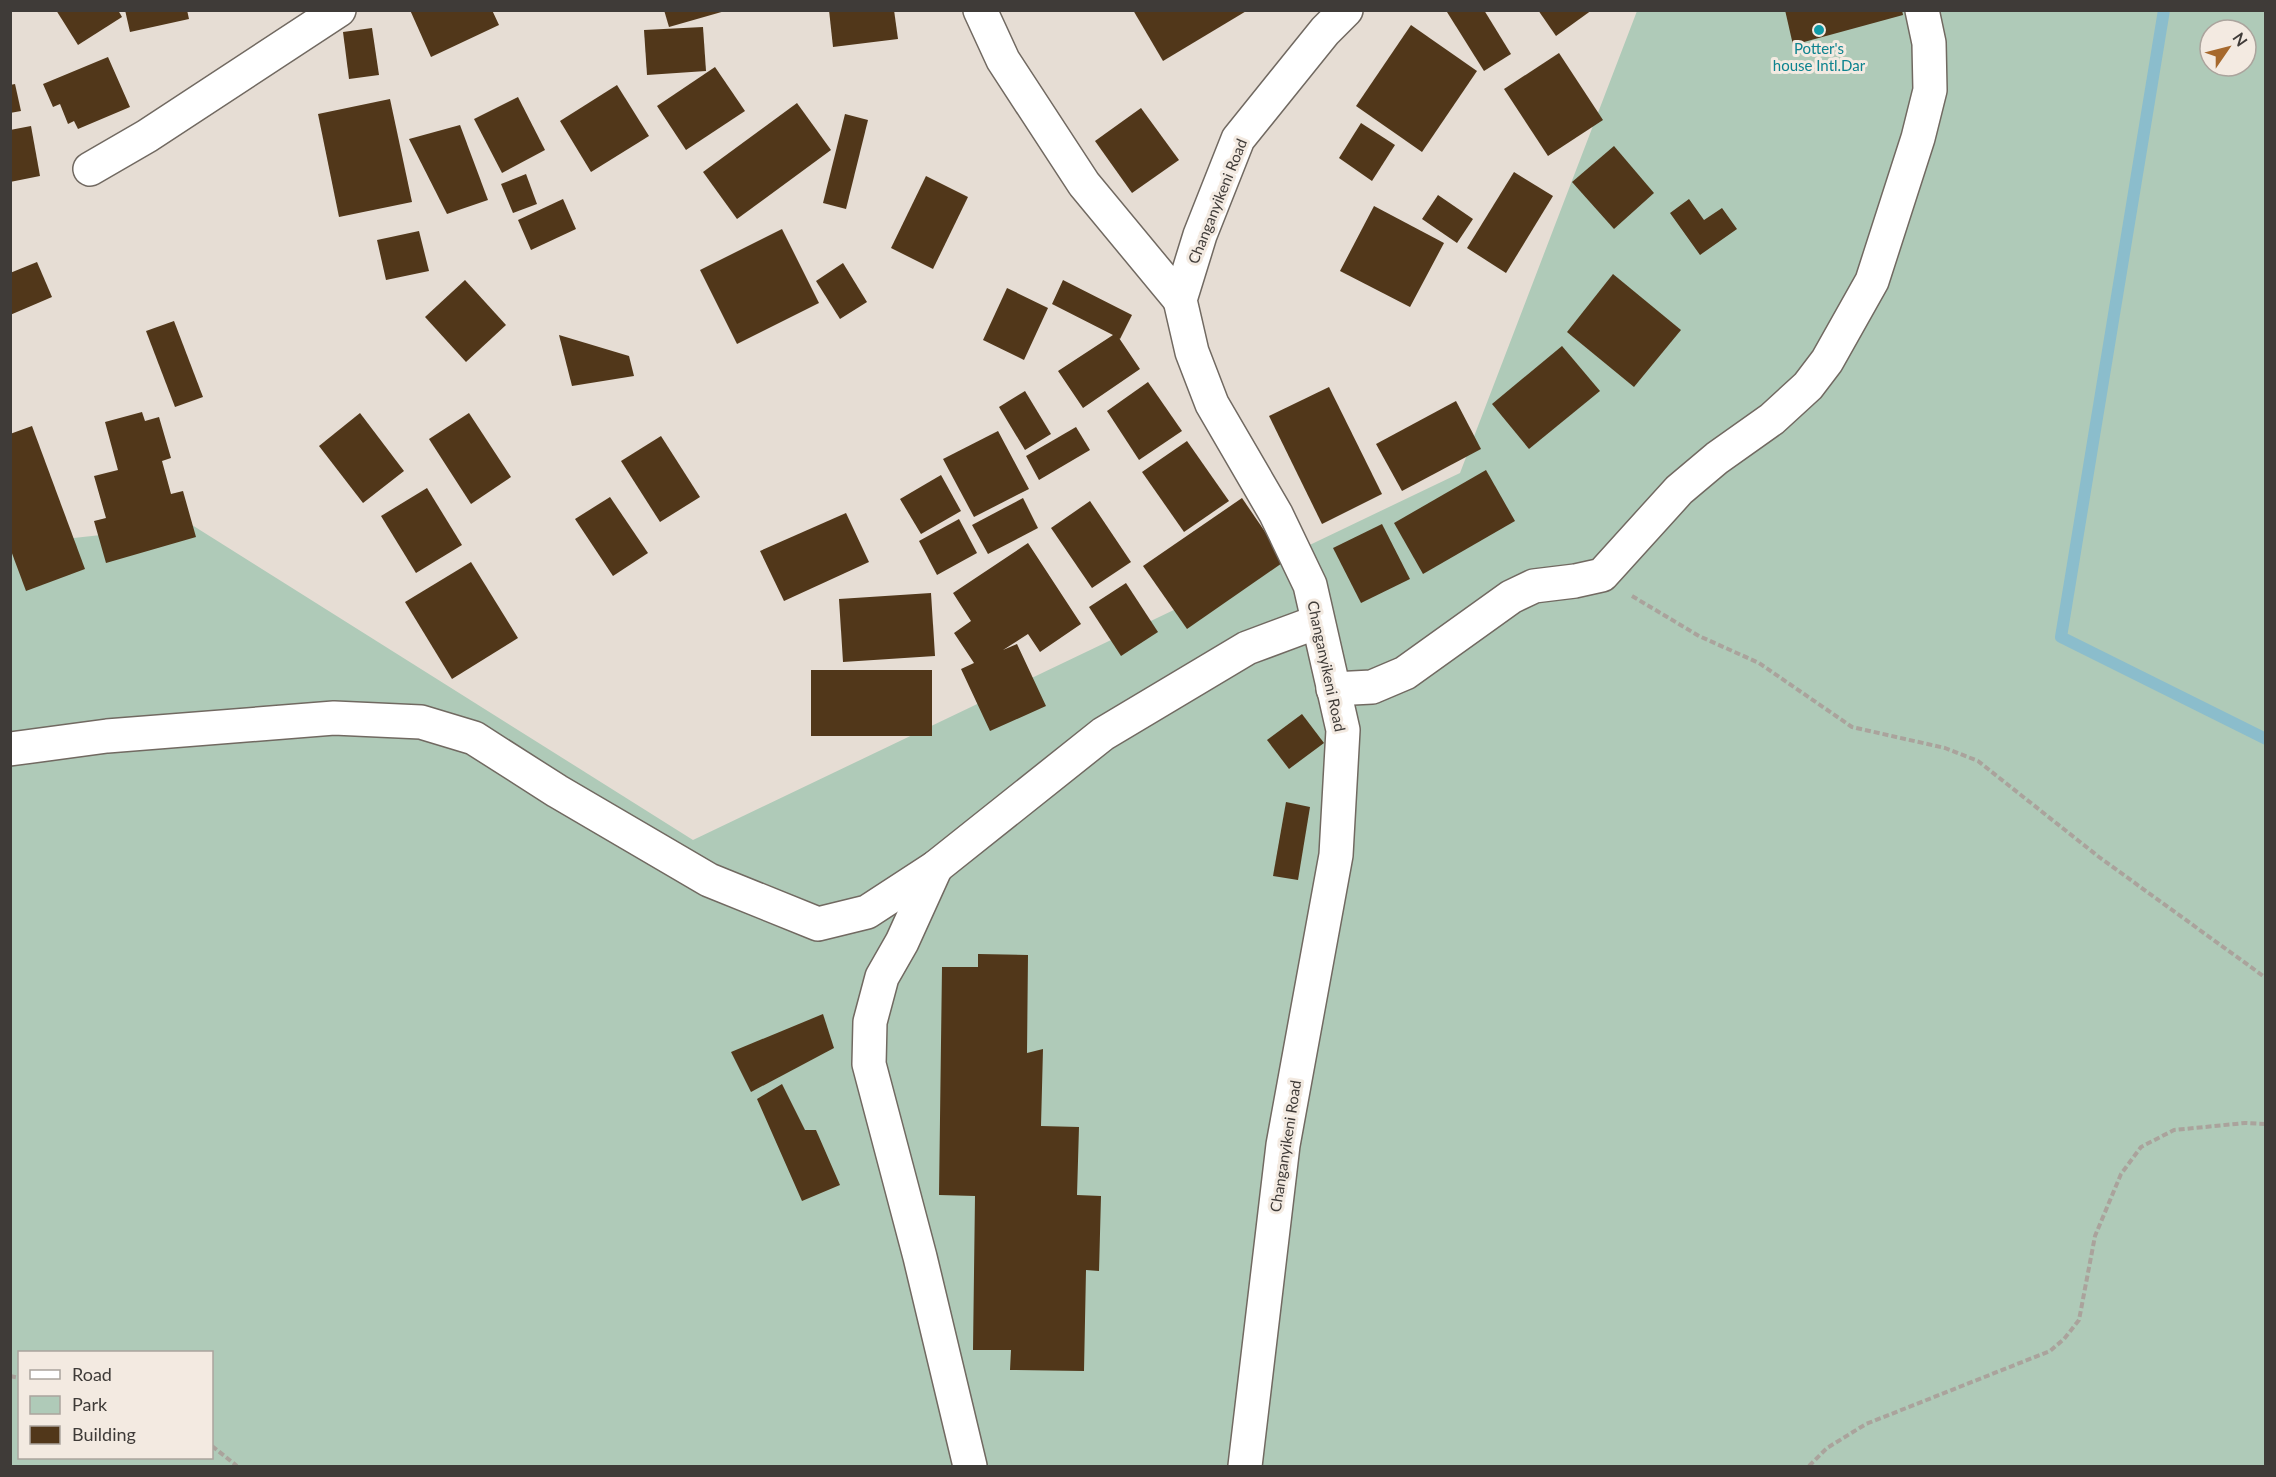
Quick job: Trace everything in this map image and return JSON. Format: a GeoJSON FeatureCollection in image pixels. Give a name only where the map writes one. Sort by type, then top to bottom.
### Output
{"type":"FeatureCollection","features":[{"type":"Feature","properties":{"kind":"street"},"geometry":{"type":"LineString","coordinates":[[90,169],[147,136],[339,10]]}},
{"type":"Feature","properties":{"kind":"street"},"geometry":{"type":"LineString","coordinates":[[980,10],[1002,60],[1084,184],[1180,300]]}},
{"type":"Feature","properties":{"kind":"street","name":"Changanyikeni Road"},"geometry":{"type":"LineString","coordinates":[[1245,1467],[1283,1145],[1336,855],[1342,730],[1310,585],[1276,514],[1212,404],[1192,351],[1180,300],[1200,235],[1238,139],[1325,31],[1346,10]]}},
{"type":"Feature","properties":{"kind":"street"},"geometry":{"type":"LineString","coordinates":[[1333,689],[1372,687],[1405,674],[1511,597],[1534,586],[1602,575],[1679,490],[1717,458],[1772,419],[1808,386],[1827,362],[1872,281],[1918,138],[1930,90],[1929,43],[1922,10]]}},
{"type":"Feature","properties":{"kind":"street"},"geometry":{"type":"LineString","coordinates":[[10,749],[107,736],[334,718],[421,722],[474,738],[557,791],[709,880],[818,924],[867,912],[936,867],[1103,734],[1247,648],[1317,622]]}},
{"type":"Feature","properties":{"kind":"street"},"geometry":{"type":"LineString","coordinates":[[936,867],[902,942],[882,977],[870,1022],[869,1064],[920,1257],[970,1467]]}},
{"type":"Feature","properties":{"kind":"path"},"geometry":{"type":"LineString","coordinates":[[1602,575],[1648,606],[1700,636],[1759,663],[1852,727],[1945,748],[1978,761],[2099,857],[2265,978]]}},
{"type":"Feature","properties":{"kind":"path"},"geometry":{"type":"LineString","coordinates":[[1809,1467],[1827,1448],[1866,1424],[2050,1352],[2064,1339],[2079,1320],[2095,1236],[2121,1174],[2141,1147],[2174,1130],[2245,1123],[2265,1124]]}},
{"type":"Feature","properties":{"kind":"path"},"geometry":{"type":"LineString","coordinates":[[213,1447],[237,1467]]}},
{"type":"Feature","properties":{"kind":"green space"},"geometry":{"type":"Polygon","coordinates":[[[1637,11],[2265,11],[2265,1466],[11,1466],[10,545],[192,525],[693,840],[1460,473],[1637,11]]]}},
{"type":"Feature","properties":{"kind":"building"},"geometry":{"type":"Polygon","coordinates":[[[56,10],[118,10],[122,17],[78,45],[56,10]]]}},
{"type":"Feature","properties":{"kind":"building"},"geometry":{"type":"Polygon","coordinates":[[[125,10],[187,10],[189,19],[130,32],[125,10]]]}},
{"type":"Feature","properties":{"kind":"building"},"geometry":{"type":"Polygon","coordinates":[[[410,10],[492,10],[499,25],[431,57],[410,10]]]}},
{"type":"Feature","properties":{"kind":"building"},"geometry":{"type":"Polygon","coordinates":[[[664,10],[725,10],[725,11],[669,27],[664,10]]]}},
{"type":"Feature","properties":{"kind":"building"},"geometry":{"type":"Polygon","coordinates":[[[829,10],[894,10],[898,39],[833,47],[829,10]]]}},
{"type":"Feature","properties":{"kind":"building"},"geometry":{"type":"Polygon","coordinates":[[[1133,10],[1248,10],[1163,61],[1133,10]]]}},
{"type":"Feature","properties":{"kind":"building"},"geometry":{"type":"Polygon","coordinates":[[[1449,10],[1484,10],[1511,54],[1484,71],[1447,12],[1449,10]]]}},
{"type":"Feature","properties":{"kind":"building"},"geometry":{"type":"Polygon","coordinates":[[[1538,10],[1592,10],[1556,36],[1538,10]]]}},
{"type":"Feature","properties":{"kind":"building","name":"Potter's house Intl.Dar"},"geometry":{"type":"Polygon","coordinates":[[[1785,10],[1902,10],[1903,15],[1793,45],[1785,10]]]}},
{"type":"Feature","properties":{"kind":"building"},"geometry":{"type":"Polygon","coordinates":[[[1411,25],[1477,71],[1422,152],[1356,106],[1411,25]]]}},
{"type":"Feature","properties":{"kind":"building"},"geometry":{"type":"Polygon","coordinates":[[[703,27],[706,71],[647,75],[644,30],[703,27]]]}},
{"type":"Feature","properties":{"kind":"building"},"geometry":{"type":"Polygon","coordinates":[[[372,28],[379,75],[349,79],[343,32],[372,28]]]}},
{"type":"Feature","properties":{"kind":"building"},"geometry":{"type":"Polygon","coordinates":[[[1559,53],[1603,120],[1548,156],[1504,89],[1559,53]]]}},
{"type":"Feature","properties":{"kind":"building"},"geometry":{"type":"Polygon","coordinates":[[[108,57],[130,107],[78,129],[74,121],[68,124],[60,104],[53,107],[43,84],[108,57]]]}},
{"type":"Feature","properties":{"kind":"building"},"geometry":{"type":"Polygon","coordinates":[[[715,67],[745,111],[686,150],[657,106],[715,67]]]}},
{"type":"Feature","properties":{"kind":"building"},"geometry":{"type":"Polygon","coordinates":[[[15,84],[21,111],[10,113],[10,85],[15,84]]]}},
{"type":"Feature","properties":{"kind":"building"},"geometry":{"type":"Polygon","coordinates":[[[617,85],[649,136],[591,172],[560,121],[617,85]]]}},
{"type":"Feature","properties":{"kind":"building"},"geometry":{"type":"Polygon","coordinates":[[[518,97],[545,150],[502,173],[474,119],[518,97]]]}},
{"type":"Feature","properties":{"kind":"building"},"geometry":{"type":"Polygon","coordinates":[[[390,99],[412,202],[339,217],[318,114],[390,99]]]}},
{"type":"Feature","properties":{"kind":"building"},"geometry":{"type":"Polygon","coordinates":[[[797,103],[831,150],[737,219],[703,172],[797,103]]]}},
{"type":"Feature","properties":{"kind":"building"},"geometry":{"type":"Polygon","coordinates":[[[1141,108],[1179,160],[1132,193],[1095,141],[1141,108]]]}},
{"type":"Feature","properties":{"kind":"building"},"geometry":{"type":"Polygon","coordinates":[[[845,114],[868,120],[846,209],[823,203],[845,114]]]}},
{"type":"Feature","properties":{"kind":"building"},"geometry":{"type":"Polygon","coordinates":[[[1361,123],[1395,145],[1372,181],[1339,158],[1361,123]]]}},
{"type":"Feature","properties":{"kind":"building"},"geometry":{"type":"Polygon","coordinates":[[[460,125],[488,200],[447,214],[409,139],[460,125]]]}},
{"type":"Feature","properties":{"kind":"building"},"geometry":{"type":"Polygon","coordinates":[[[31,126],[40,176],[10,182],[10,130],[31,126]]]}},
{"type":"Feature","properties":{"kind":"building"},"geometry":{"type":"Polygon","coordinates":[[[1614,146],[1654,193],[1614,229],[1572,182],[1614,146]]]}},
{"type":"Feature","properties":{"kind":"building"},"geometry":{"type":"Polygon","coordinates":[[[1514,172],[1553,196],[1506,273],[1467,248],[1514,172]]]}},
{"type":"Feature","properties":{"kind":"building"},"geometry":{"type":"Polygon","coordinates":[[[526,174],[537,204],[513,213],[501,184],[526,174]]]}},
{"type":"Feature","properties":{"kind":"building"},"geometry":{"type":"Polygon","coordinates":[[[926,176],[968,197],[933,269],[891,248],[926,176]]]}},
{"type":"Feature","properties":{"kind":"building"},"geometry":{"type":"Polygon","coordinates":[[[1438,195],[1473,219],[1457,243],[1422,219],[1438,195]]]}},
{"type":"Feature","properties":{"kind":"building"},"geometry":{"type":"Polygon","coordinates":[[[563,199],[576,229],[531,250],[518,220],[563,199]]]}},
{"type":"Feature","properties":{"kind":"building"},"geometry":{"type":"Polygon","coordinates":[[[1689,199],[1704,220],[1722,208],[1737,229],[1700,255],[1670,213],[1689,199]]]}},
{"type":"Feature","properties":{"kind":"building"},"geometry":{"type":"Polygon","coordinates":[[[1374,206],[1444,243],[1410,307],[1340,271],[1374,206]]]}},
{"type":"Feature","properties":{"kind":"building"},"geometry":{"type":"Polygon","coordinates":[[[782,229],[819,303],[737,344],[700,270],[782,229]]]}},
{"type":"Feature","properties":{"kind":"building"},"geometry":{"type":"Polygon","coordinates":[[[419,231],[429,271],[386,280],[377,240],[419,231]]]}},
{"type":"Feature","properties":{"kind":"building"},"geometry":{"type":"Polygon","coordinates":[[[37,262],[52,297],[10,315],[10,273],[37,262]]]}},
{"type":"Feature","properties":{"kind":"building"},"geometry":{"type":"Polygon","coordinates":[[[843,263],[867,302],[840,319],[816,281],[843,263]]]}},
{"type":"Feature","properties":{"kind":"building"},"geometry":{"type":"Polygon","coordinates":[[[1613,274],[1681,330],[1634,387],[1567,332],[1613,274]]]}},
{"type":"Feature","properties":{"kind":"building"},"geometry":{"type":"Polygon","coordinates":[[[465,280],[506,325],[466,362],[425,317],[465,280]]]}},
{"type":"Feature","properties":{"kind":"building"},"geometry":{"type":"Polygon","coordinates":[[[1063,280],[1132,315],[1119,338],[1140,369],[1083,408],[1058,371],[1113,335],[1052,304],[1063,280]]]}},
{"type":"Feature","properties":{"kind":"building"},"geometry":{"type":"Polygon","coordinates":[[[1007,288],[1048,308],[1024,360],[983,340],[1007,288]]]}},
{"type":"Feature","properties":{"kind":"building"},"geometry":{"type":"Polygon","coordinates":[[[174,321],[203,397],[175,407],[146,331],[174,321]]]}},
{"type":"Feature","properties":{"kind":"building"},"geometry":{"type":"Polygon","coordinates":[[[559,335],[629,356],[634,376],[572,386],[559,335]]]}},
{"type":"Feature","properties":{"kind":"building"},"geometry":{"type":"Polygon","coordinates":[[[1562,346],[1600,391],[1529,449],[1492,404],[1562,346]]]}},
{"type":"Feature","properties":{"kind":"building"},"geometry":{"type":"Polygon","coordinates":[[[1148,382],[1182,431],[1139,460],[1107,411],[1148,382]]]}},
{"type":"Feature","properties":{"kind":"building"},"geometry":{"type":"Polygon","coordinates":[[[1329,387],[1382,494],[1322,524],[1269,416],[1329,387]]]}},
{"type":"Feature","properties":{"kind":"building"},"geometry":{"type":"Polygon","coordinates":[[[1025,391],[1051,434],[1025,450],[999,407],[1025,391]]]}},
{"type":"Feature","properties":{"kind":"building"},"geometry":{"type":"Polygon","coordinates":[[[1456,401],[1481,449],[1402,491],[1376,444],[1456,401]]]}},
{"type":"Feature","properties":{"kind":"building"},"geometry":{"type":"Polygon","coordinates":[[[142,412],[145,421],[159,417],[171,458],[162,461],[171,494],[183,491],[196,537],[106,563],[94,521],[106,518],[94,476],[118,470],[105,422],[142,412]]]}},
{"type":"Feature","properties":{"kind":"building"},"geometry":{"type":"Polygon","coordinates":[[[360,413],[404,471],[363,503],[319,446],[360,413]]]}},
{"type":"Feature","properties":{"kind":"building"},"geometry":{"type":"Polygon","coordinates":[[[469,413],[511,477],[471,504],[429,439],[469,413]]]}},
{"type":"Feature","properties":{"kind":"building"},"geometry":{"type":"Polygon","coordinates":[[[32,426],[85,569],[26,591],[10,548],[10,434],[32,426]]]}},
{"type":"Feature","properties":{"kind":"building"},"geometry":{"type":"Polygon","coordinates":[[[1076,427],[1090,450],[1039,480],[1026,456],[1076,427]]]}},
{"type":"Feature","properties":{"kind":"building"},"geometry":{"type":"Polygon","coordinates":[[[998,431],[1029,489],[974,517],[943,459],[998,431]]]}},
{"type":"Feature","properties":{"kind":"building"},"geometry":{"type":"Polygon","coordinates":[[[661,436],[700,497],[660,522],[621,461],[661,436]]]}},
{"type":"Feature","properties":{"kind":"building"},"geometry":{"type":"Polygon","coordinates":[[[1187,441],[1229,501],[1184,532],[1142,472],[1187,441]]]}},
{"type":"Feature","properties":{"kind":"building"},"geometry":{"type":"Polygon","coordinates":[[[1486,470],[1515,521],[1423,574],[1394,523],[1486,470]]]}},
{"type":"Feature","properties":{"kind":"building"},"geometry":{"type":"Polygon","coordinates":[[[941,475],[961,511],[921,534],[900,499],[941,475]]]}},
{"type":"Feature","properties":{"kind":"building"},"geometry":{"type":"Polygon","coordinates":[[[427,488],[462,545],[416,573],[381,516],[427,488]]]}},
{"type":"Feature","properties":{"kind":"building"},"geometry":{"type":"Polygon","coordinates":[[[610,497],[648,553],[613,576],[575,519],[610,497]]]}},
{"type":"Feature","properties":{"kind":"building"},"geometry":{"type":"Polygon","coordinates":[[[1023,498],[1038,528],[988,554],[972,525],[1023,498]]]}},
{"type":"Feature","properties":{"kind":"building"},"geometry":{"type":"Polygon","coordinates":[[[1242,498],[1285,561],[1187,629],[1143,566],[1242,498]]]}},
{"type":"Feature","properties":{"kind":"building"},"geometry":{"type":"Polygon","coordinates":[[[1090,501],[1131,562],[1092,588],[1051,528],[1090,501]]]}},
{"type":"Feature","properties":{"kind":"building"},"geometry":{"type":"Polygon","coordinates":[[[846,513],[869,562],[784,601],[760,551],[846,513]]]}},
{"type":"Feature","properties":{"kind":"building"},"geometry":{"type":"Polygon","coordinates":[[[959,519],[977,553],[937,575],[919,541],[959,519]]]}},
{"type":"Feature","properties":{"kind":"building"},"geometry":{"type":"Polygon","coordinates":[[[1382,524],[1410,579],[1361,603],[1333,548],[1382,524]]]}},
{"type":"Feature","properties":{"kind":"building"},"geometry":{"type":"Polygon","coordinates":[[[1028,543],[1081,624],[1040,652],[1028,634],[1003,650],[1017,644],[1046,706],[990,731],[961,669],[974,663],[954,633],[971,621],[953,593],[1028,543]]]}},
{"type":"Feature","properties":{"kind":"building"},"geometry":{"type":"Polygon","coordinates":[[[471,562],[518,638],[452,679],[405,602],[471,562]]]}},
{"type":"Feature","properties":{"kind":"building"},"geometry":{"type":"Polygon","coordinates":[[[1126,583],[1158,632],[1121,656],[1089,607],[1126,583]]]}},
{"type":"Feature","properties":{"kind":"building"},"geometry":{"type":"Polygon","coordinates":[[[931,593],[935,656],[843,662],[839,599],[931,593]]]}},
{"type":"Feature","properties":{"kind":"building"},"geometry":{"type":"Polygon","coordinates":[[[811,670],[932,670],[932,736],[811,736],[811,670]]]}},
{"type":"Feature","properties":{"kind":"building"},"geometry":{"type":"Polygon","coordinates":[[[1302,714],[1324,743],[1289,769],[1267,740],[1302,714]]]}},
{"type":"Feature","properties":{"kind":"building"},"geometry":{"type":"Polygon","coordinates":[[[1286,802],[1310,807],[1298,880],[1273,876],[1286,802]]]}},
{"type":"Feature","properties":{"kind":"building"},"geometry":{"type":"Polygon","coordinates":[[[978,954],[1028,955],[1027,1053],[1043,1049],[1041,1126],[1079,1127],[1077,1195],[1101,1196],[1099,1271],[1086,1270],[1084,1371],[1010,1370],[1011,1350],[973,1350],[975,1196],[939,1195],[942,967],[978,967],[978,954]]]}},
{"type":"Feature","properties":{"kind":"building"},"geometry":{"type":"Polygon","coordinates":[[[823,1014],[834,1048],[751,1092],[731,1052],[823,1014]]]}},
{"type":"Feature","properties":{"kind":"building"},"geometry":{"type":"Polygon","coordinates":[[[782,1084],[805,1130],[816,1130],[840,1185],[802,1201],[757,1099],[782,1084]]]}},
{"type":"Feature","properties":{"kind":"waterway"},"geometry":{"type":"LineString","coordinates":[[2164,10],[2061,637],[2266,739]]}},
{"type":"Feature","properties":{"kind":"place","name":"Potter's house Intl.Dar"},"geometry":{"type":"Point","coordinates":[1819,30]}}]}
